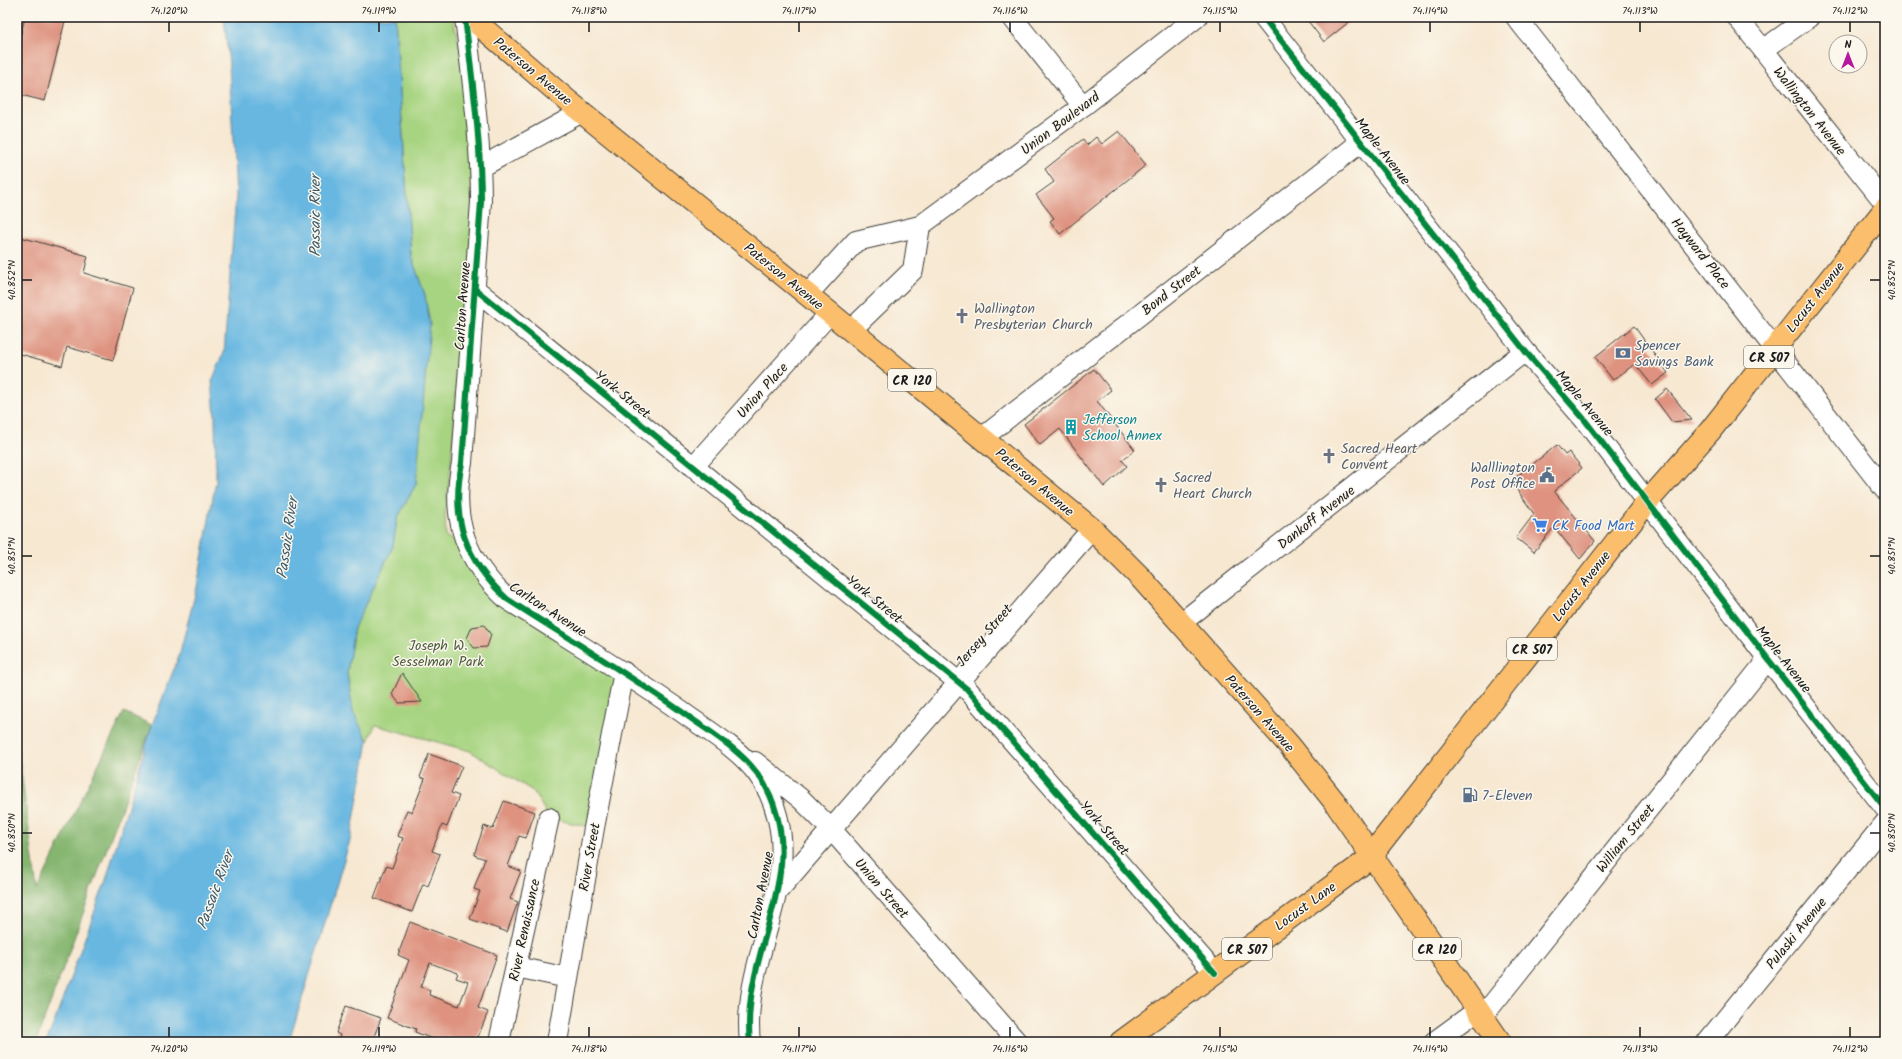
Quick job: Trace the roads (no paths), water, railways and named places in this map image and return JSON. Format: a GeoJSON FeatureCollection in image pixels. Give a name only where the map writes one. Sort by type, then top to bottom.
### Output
{"type":"FeatureCollection","features":[{"type":"Feature","properties":{"kind":"main road","name":"Paterson Avenue"},"geometry":{"type":"LineString","coordinates":[[470,17],[582,112],[851,330],[1092,529],[1140,577],[1181,623],[1290,746],[1334,801],[1500,1042]]}},
{"type":"Feature","properties":{"kind":"main road","name":"Locust Avenue"},"geometry":{"type":"LineString","coordinates":[[1373,856],[1379,845],[1648,501],[1710,430],[1885,209]]}},
{"type":"Feature","properties":{"kind":"main road","name":"Locust Lane"},"geometry":{"type":"LineString","coordinates":[[1121,1042],[1373,856]]}},
{"type":"Feature","properties":{"kind":"street","name":"Carlton Avenue"},"geometry":{"type":"LineString","coordinates":[[466,17],[478,112],[482,167],[482,202],[457,499],[460,522],[466,544],[476,564],[490,584],[507,599],[624,672],[734,749],[757,774],[769,793],[777,817],[781,842],[781,865],[752,990],[749,1015],[750,1042]]}},
{"type":"Feature","properties":{"kind":"street"},"geometry":{"type":"LineString","coordinates":[[1012,17],[1083,106]]}},
{"type":"Feature","properties":{"kind":"street","name":"Union Boulevard"},"geometry":{"type":"LineString","coordinates":[[808,295],[856,241],[920,226],[1083,106],[1197,17]]}},
{"type":"Feature","properties":{"kind":"street","name":"Maple Avenue"},"geometry":{"type":"LineString","coordinates":[[1263,17],[1525,351],[1584,419],[1768,659],[1885,808]]}},
{"type":"Feature","properties":{"kind":"street","name":"Hayward Place"},"geometry":{"type":"LineString","coordinates":[[1516,17],[1885,490]]}},
{"type":"Feature","properties":{"kind":"street","name":"Wallington Avenue"},"geometry":{"type":"LineString","coordinates":[[1737,17],[1885,203]]}},
{"type":"Feature","properties":{"kind":"street"},"geometry":{"type":"LineString","coordinates":[[1763,50],[1809,17]]}},
{"type":"Feature","properties":{"kind":"street"},"geometry":{"type":"LineString","coordinates":[[482,167],[582,112]]}},
{"type":"Feature","properties":{"kind":"street","name":"Bond Street"},"geometry":{"type":"LineString","coordinates":[[982,438],[1361,142]]}},
{"type":"Feature","properties":{"kind":"street"},"geometry":{"type":"LineString","coordinates":[[851,330],[913,270],[920,226]]}},
{"type":"Feature","properties":{"kind":"street","name":"York Street"},"geometry":{"type":"LineString","coordinates":[[475,289],[967,689],[1215,972]]}},
{"type":"Feature","properties":{"kind":"street","name":"Union Place"},"geometry":{"type":"LineString","coordinates":[[693,466],[830,313]]}},
{"type":"Feature","properties":{"kind":"street","name":"Dankoff Avenue"},"geometry":{"type":"LineString","coordinates":[[1181,623],[1525,351]]}},
{"type":"Feature","properties":{"kind":"street","name":"Jersey Street"},"geometry":{"type":"LineString","coordinates":[[775,894],[1092,529]]}},
{"type":"Feature","properties":{"kind":"street","name":"William Street"},"geometry":{"type":"LineString","coordinates":[[1434,1042],[1481,1013],[1768,659]]}},
{"type":"Feature","properties":{"kind":"street","name":"River Street"},"geometry":{"type":"LineString","coordinates":[[557,1042],[594,828],[624,672]]}},
{"type":"Feature","properties":{"kind":"street","name":"Union Street"},"geometry":{"type":"LineString","coordinates":[[734,749],[767,771],[801,799],[831,829],[1017,1042]]}},
{"type":"Feature","properties":{"kind":"street","name":"River Renaissance"},"geometry":{"type":"LineString","coordinates":[[499,1042],[549,818]]}},
{"type":"Feature","properties":{"kind":"street","name":"Pulaski Avenue"},"geometry":{"type":"LineString","coordinates":[[1707,1042],[1885,823]]}},
{"type":"Feature","properties":{"kind":"street"},"geometry":{"type":"LineString","coordinates":[[516,967],[568,978]]}},
{"type":"Feature","properties":{"kind":"water","name":"Passaic River"},"geometry":{"type":"Polygon","coordinates":[[[224,17],[395,17],[411,256],[425,295],[430,324],[416,484],[397,519],[393,546],[354,628],[347,673],[353,712],[368,741],[351,837],[289,1042],[46,1042],[106,880],[152,725],[179,656],[197,587],[216,480],[215,417],[212,381],[224,353],[236,196],[229,65],[224,17]]]}},
{"type":"Feature","properties":{"kind":"place","name":"Wallington Presbyterian Church"},"geometry":{"type":"Point","coordinates":[962,316]}},
{"type":"Feature","properties":{"kind":"place","name":"Spencer Savings Bank"},"geometry":{"type":"Point","coordinates":[1623,353]}},
{"type":"Feature","properties":{"kind":"place","name":"Jefferson School Annex"},"geometry":{"type":"Point","coordinates":[1071,427]}},
{"type":"Feature","properties":{"kind":"place","name":"Sacred Heart Convent"},"geometry":{"type":"Point","coordinates":[1329,456]}},
{"type":"Feature","properties":{"kind":"place","name":"Walllington Post Office"},"geometry":{"type":"Point","coordinates":[1547,475]}},
{"type":"Feature","properties":{"kind":"place","name":"Sacred Heart Church"},"geometry":{"type":"Point","coordinates":[1161,485]}},
{"type":"Feature","properties":{"kind":"place","name":"CK Food Mart"},"geometry":{"type":"Point","coordinates":[1540,525]}},
{"type":"Feature","properties":{"kind":"place","name":"7-Eleven"},"geometry":{"type":"Point","coordinates":[1470,795]}},
{"type":"Feature","properties":{"kind":"park label","name":"Joseph W. Sesselman Park"},"geometry":{"type":"Point","coordinates":[438,654]}}]}
